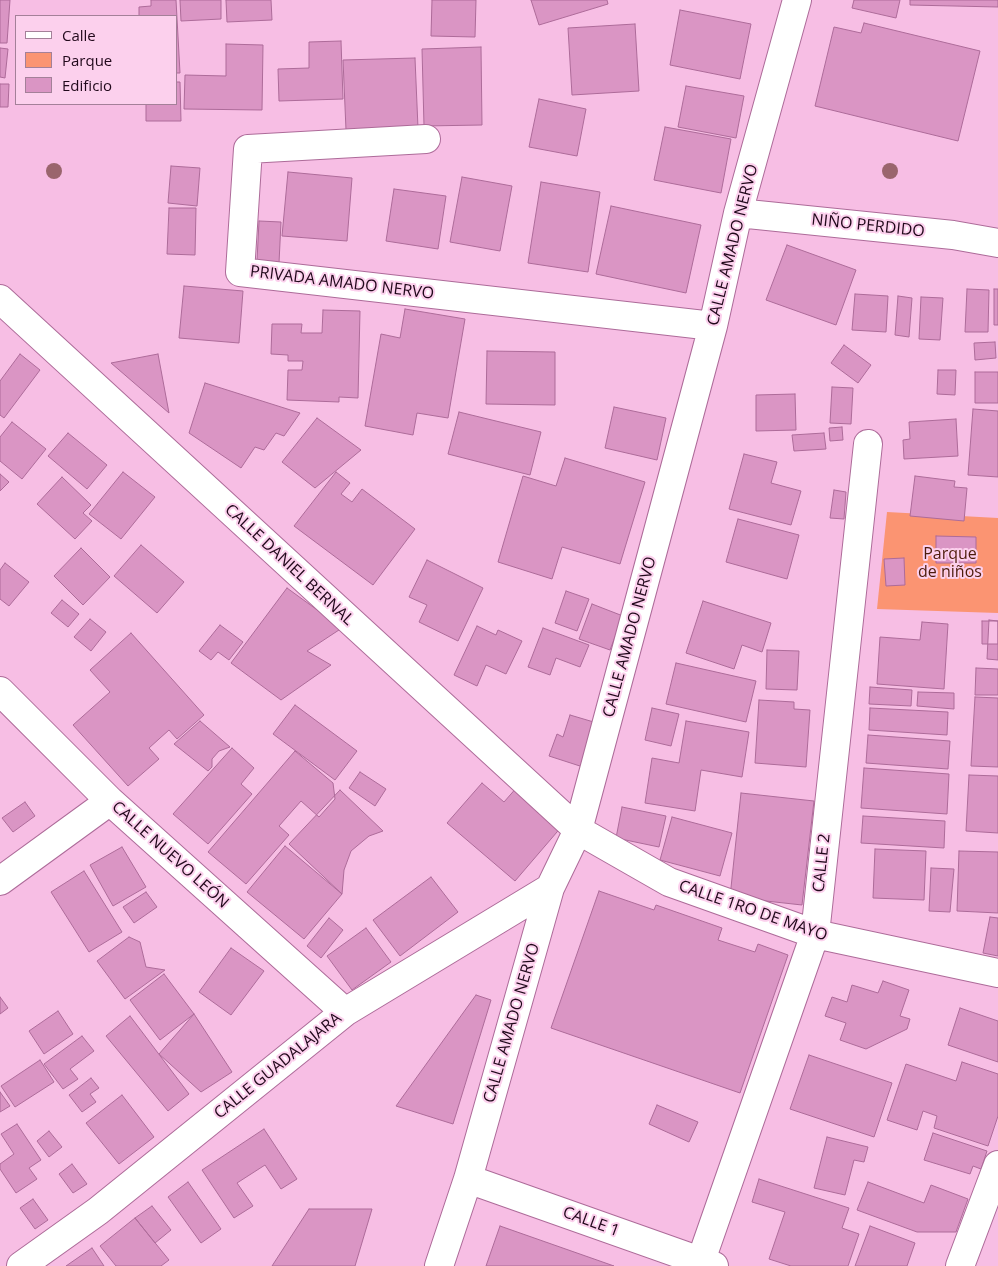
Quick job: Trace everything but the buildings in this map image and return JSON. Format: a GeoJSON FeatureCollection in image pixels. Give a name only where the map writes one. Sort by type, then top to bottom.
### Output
{"type":"FeatureCollection","features":[{"type":"Feature","properties":{"kind":"street","name":"CALLE AMADO NERVO"},"geometry":{"type":"LineString","coordinates":[[439,1266],[468,1179],[550,888],[578,830],[713,326],[738,213],[797,0]]}},
{"type":"Feature","properties":{"kind":"street","name":"PRIVADA AMADO NERVO"},"geometry":{"type":"LineString","coordinates":[[426,139],[248,149],[240,272],[713,326]]}},
{"type":"Feature","properties":{"kind":"street","name":"NIÑO PERDIDO"},"geometry":{"type":"LineString","coordinates":[[738,213],[952,235],[998,243]]}},
{"type":"Feature","properties":{"kind":"street","name":"CALLE DANIEL BERNAL"},"geometry":{"type":"LineString","coordinates":[[0,300],[578,830]]}},
{"type":"Feature","properties":{"kind":"street","name":"CALLE 2"},"geometry":{"type":"LineString","coordinates":[[705,1264],[815,934],[868,444]]}},
{"type":"Feature","properties":{"kind":"street","name":"CALLE NUEVO LEÓN"},"geometry":{"type":"LineString","coordinates":[[0,691],[110,801],[345,1012]]}},
{"type":"Feature","properties":{"kind":"street"},"geometry":{"type":"LineString","coordinates":[[0,881],[110,801]]}},
{"type":"Feature","properties":{"kind":"street","name":"CALLE 1RO DE MAYO"},"geometry":{"type":"LineString","coordinates":[[578,830],[669,882],[815,934],[998,974]]}},
{"type":"Feature","properties":{"kind":"street","name":"CALLE GUADALAJARA"},"geometry":{"type":"LineString","coordinates":[[21,1266],[98,1210],[345,1012],[550,888]]}},
{"type":"Feature","properties":{"kind":"street"},"geometry":{"type":"LineString","coordinates":[[960,1266],[998,1165]]}},
{"type":"Feature","properties":{"kind":"street","name":"CALLE 1"},"geometry":{"type":"LineString","coordinates":[[468,1179],[705,1264]]}},
{"type":"Feature","properties":{"kind":"green space","name":"Parque de niños"},"geometry":{"type":"Polygon","coordinates":[[[887,512],[998,518],[998,613],[877,609],[887,512]]]}}]}
